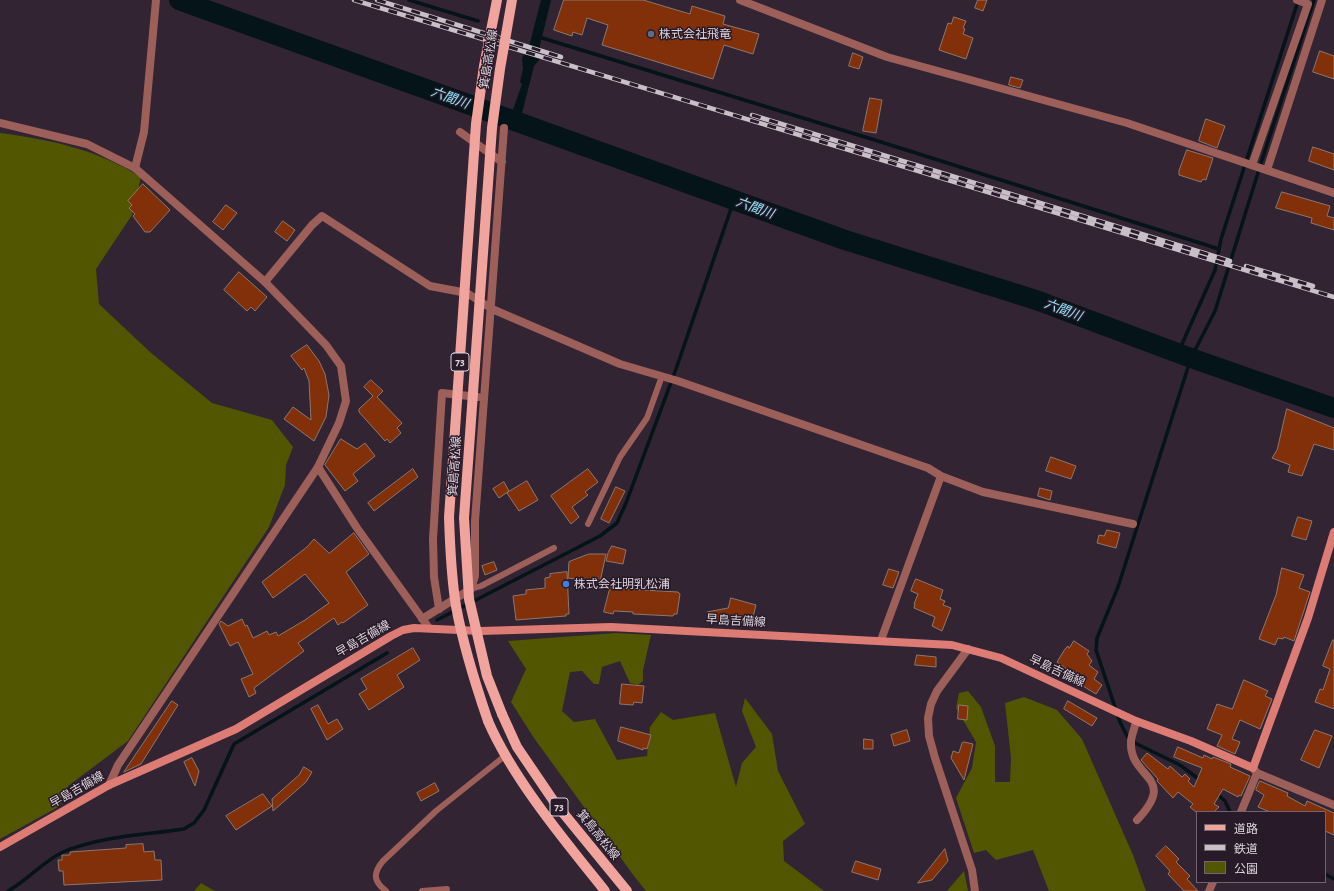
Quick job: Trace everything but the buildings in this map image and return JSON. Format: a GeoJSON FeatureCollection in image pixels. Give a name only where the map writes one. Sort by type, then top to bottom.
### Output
{"type":"FeatureCollection","features":[{"type":"Feature","properties":{"kind":"main road","name":"箕島高松線"},"geometry":{"type":"LineString","coordinates":[[497,0],[484,66],[476,124],[449,517],[451,564],[456,605],[464,645],[488,721],[506,755],[543,810],[605,891]]}},
{"type":"Feature","properties":{"kind":"main road","name":"箕島高松線"},"geometry":{"type":"LineString","coordinates":[[512,0],[500,69],[492,128],[464,518],[469,599],[487,676],[517,747],[555,803],[627,891]]}},
{"type":"Feature","properties":{"kind":"main road"},"geometry":{"type":"LineString","coordinates":[[1255,770],[1308,618],[1334,532]]}},
{"type":"Feature","properties":{"kind":"main road","name":"早島吉備線"},"geometry":{"type":"LineString","coordinates":[[0,847],[109,785],[236,729],[391,636],[403,630],[429,628],[481,631],[611,627],[881,640],[952,645],[1001,658],[1136,721],[1191,741],[1255,770]]}},
{"type":"Feature","properties":{"kind":"street"},"geometry":{"type":"LineString","coordinates":[[136,168],[144,132],[155,0]]}},
{"type":"Feature","properties":{"kind":"street"},"geometry":{"type":"LineString","coordinates":[[740,0],[887,57],[1127,123],[1334,193]]}},
{"type":"Feature","properties":{"kind":"street"},"geometry":{"type":"LineString","coordinates":[[1255,166],[1322,0]]}},
{"type":"Feature","properties":{"kind":"street"},"geometry":{"type":"LineString","coordinates":[[1255,166],[1304,1]]}},
{"type":"Feature","properties":{"kind":"street"},"geometry":{"type":"LineString","coordinates":[[0,123],[87,144],[136,168],[265,282],[322,340],[341,366],[346,401],[339,423],[318,467],[118,766],[109,785]]}},
{"type":"Feature","properties":{"kind":"street"},"geometry":{"type":"LineString","coordinates":[[422,619],[471,589],[475,576],[475,521],[492,309],[504,128]]}},
{"type":"Feature","properties":{"kind":"street"},"geometry":{"type":"LineString","coordinates":[[460,132],[502,162]]}},
{"type":"Feature","properties":{"kind":"street"},"geometry":{"type":"LineString","coordinates":[[265,282],[312,225],[322,216],[430,286],[467,293],[492,309],[620,364],[678,381],[928,468],[941,476],[983,492],[1133,524]]}},
{"type":"Feature","properties":{"kind":"street"},"geometry":{"type":"LineString","coordinates":[[439,609],[434,576],[433,539],[442,393],[485,397]]}},
{"type":"Feature","properties":{"kind":"street"},"geometry":{"type":"LineString","coordinates":[[318,467],[357,528],[429,628]]}},
{"type":"Feature","properties":{"kind":"street"},"geometry":{"type":"LineString","coordinates":[[881,640],[941,476]]}},
{"type":"Feature","properties":{"kind":"street"},"geometry":{"type":"LineString","coordinates":[[968,649],[937,691],[931,704],[928,718],[929,736],[972,870],[975,891]]}},
{"type":"Feature","properties":{"kind":"street"},"geometry":{"type":"LineString","coordinates":[[1136,721],[1132,739],[1137,765],[1152,780],[1154,786],[1154,793],[1147,809],[1137,820]]}},
{"type":"Feature","properties":{"kind":"street"},"geometry":{"type":"LineString","coordinates":[[1241,811],[1255,770],[1334,805]]}},
{"type":"Feature","properties":{"kind":"lane"},"geometry":{"type":"LineString","coordinates":[[588,524],[620,457],[647,418],[666,377]]}},
{"type":"Feature","properties":{"kind":"lane"},"geometry":{"type":"LineString","coordinates":[[471,589],[481,586],[554,548]]}},
{"type":"Feature","properties":{"kind":"lane"},"geometry":{"type":"LineString","coordinates":[[386,891],[382,888],[375,876],[377,868],[383,861],[436,811],[506,755]]}},
{"type":"Feature","properties":{"kind":"lane"},"geometry":{"type":"LineString","coordinates":[[422,891],[447,889]]}},
{"type":"Feature","properties":{"kind":"green space"},"geometry":{"type":"Polygon","coordinates":[[[0,133],[38,139],[73,147],[107,159],[141,177],[132,215],[96,269],[99,304],[150,352],[212,403],[272,420],[293,447],[286,465],[285,485],[269,527],[128,741],[68,786],[60,806],[0,839],[0,133]]]}},
{"type":"Feature","properties":{"kind":"green space"},"geometry":{"type":"Polygon","coordinates":[[[616,633],[651,635],[643,670],[643,681],[638,685],[630,683],[620,661],[602,667],[599,684],[594,684],[582,671],[570,672],[562,711],[574,722],[595,719],[617,760],[647,756],[650,727],[661,712],[673,720],[715,713],[736,787],[742,763],[756,747],[742,711],[745,698],[772,734],[778,771],[805,824],[783,841],[784,861],[824,891],[646,891],[534,738],[511,702],[526,669],[508,641],[616,633]]]}},
{"type":"Feature","properties":{"kind":"green space"},"geometry":{"type":"Polygon","coordinates":[[[968,691],[981,707],[995,746],[995,782],[1010,782],[1011,758],[1005,703],[1024,697],[1057,710],[1082,739],[1133,855],[1146,891],[1049,891],[1033,850],[996,860],[986,850],[974,853],[956,798],[972,768],[976,742],[956,708],[959,693],[968,691]]]}},
{"type":"Feature","properties":{"kind":"green space"},"geometry":{"type":"Polygon","coordinates":[[[964,871],[968,891],[947,891],[964,871]]]}},
{"type":"Feature","properties":{"kind":"green space"},"geometry":{"type":"Polygon","coordinates":[[[201,883],[215,891],[194,891],[201,883]]]}},
{"type":"Feature","properties":{"kind":"shaded area"},"geometry":{"type":"Polygon","coordinates":[[[541,0],[551,0],[540,45],[539,60],[534,66],[522,113],[513,110],[522,84],[520,82],[523,69],[522,58],[530,43],[541,0]]]}},
{"type":"Feature","properties":{"kind":"waterway","name":"六間川"},"geometry":{"type":"LineString","coordinates":[[179,0],[845,240],[1036,300],[1191,358],[1334,408]]}},
{"type":"Feature","properties":{"kind":"waterway"},"geometry":{"type":"LineString","coordinates":[[409,0],[478,21]]}},
{"type":"Feature","properties":{"kind":"waterway"},"geometry":{"type":"LineString","coordinates":[[1200,780],[1180,765],[1137,744],[1127,736],[1120,722],[1096,650],[1097,638],[1118,587],[1191,358],[1215,311],[1314,0]]}},
{"type":"Feature","properties":{"kind":"waterway"},"geometry":{"type":"LineString","coordinates":[[1178,353],[1215,270],[1221,239],[1298,1]]}},
{"type":"Feature","properties":{"kind":"waterway"},"geometry":{"type":"LineString","coordinates":[[539,37],[878,141],[1219,249]]}},
{"type":"Feature","properties":{"kind":"waterway"},"geometry":{"type":"LineString","coordinates":[[515,121],[519,108]]}},
{"type":"Feature","properties":{"kind":"waterway"},"geometry":{"type":"LineString","coordinates":[[437,620],[600,536],[617,523],[626,503],[676,369],[734,200]]}},
{"type":"Feature","properties":{"kind":"waterway"},"geometry":{"type":"LineString","coordinates":[[8,891],[55,856],[63,852],[92,842],[107,839],[184,829],[194,823],[204,810],[234,744],[387,653]]}},
{"type":"Feature","properties":{"kind":"waterway"},"geometry":{"type":"LineString","coordinates":[[1216,793],[1225,801],[1230,811]]}},
{"type":"Feature","properties":{"kind":"waterway"},"geometry":{"type":"LineString","coordinates":[[1326,875],[1334,879]]}},
{"type":"Feature","properties":{"kind":"railway"},"geometry":{"type":"LineString","coordinates":[[354,0],[1334,297]]}},
{"type":"Feature","properties":{"kind":"railway"},"geometry":{"type":"LineString","coordinates":[[377,0],[561,57]]}},
{"type":"Feature","properties":{"kind":"railway"},"geometry":{"type":"LineString","coordinates":[[752,115],[1230,261]]}},
{"type":"Feature","properties":{"kind":"railway"},"geometry":{"type":"LineString","coordinates":[[1246,266],[1313,286]]}},
{"type":"Feature","properties":{"kind":"place","name":"株式会社飛竜"},"geometry":{"type":"Point","coordinates":[651,34]}},
{"type":"Feature","properties":{"kind":"place","name":"株式会社明乳松浦"},"geometry":{"type":"Point","coordinates":[566,584]}}]}
